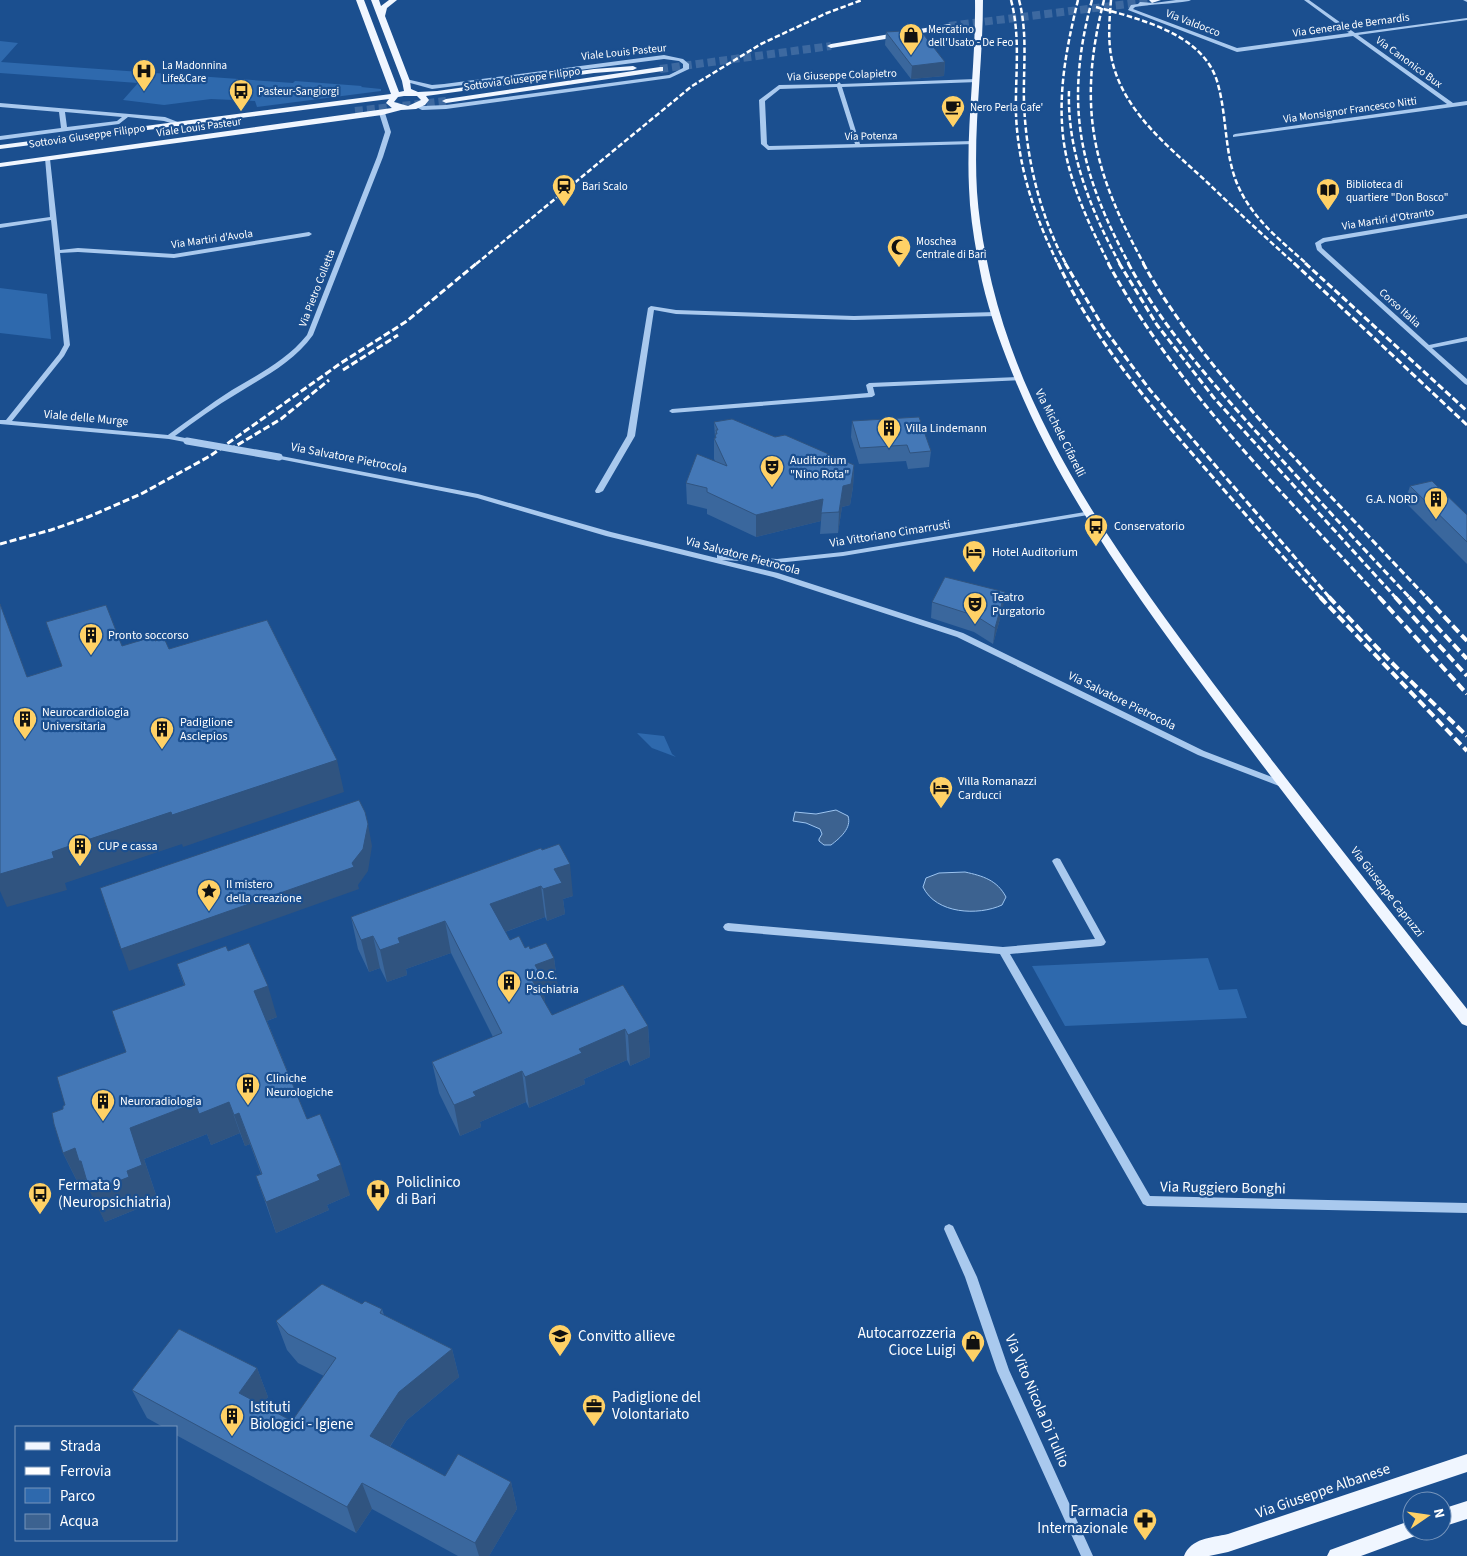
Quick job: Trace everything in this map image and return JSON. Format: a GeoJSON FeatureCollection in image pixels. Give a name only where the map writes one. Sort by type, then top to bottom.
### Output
{"type":"FeatureCollection","features":[{"type":"Feature","properties":{"kind":"main road"},"geometry":{"type":"LineString","coordinates":[[360,0],[395,90],[395,95],[390,103],[400,108]]}},
{"type":"Feature","properties":{"kind":"main road"},"geometry":{"type":"LineString","coordinates":[[375,0],[406,82],[407,90],[425,100],[417,106]]}},
{"type":"Feature","properties":{"kind":"main road"},"geometry":{"type":"LineString","coordinates":[[381,16],[384,7],[392,0]]}},
{"type":"Feature","properties":{"kind":"main road","name":"Via Michele Cifarelli"},"geometry":{"type":"LineString","coordinates":[[979,0],[980,35],[973,143],[974,216],[996,314],[1019,379],[1050,446],[1088,513],[1164,625],[1282,784]]}},
{"type":"Feature","properties":{"kind":"main road"},"geometry":{"type":"LineString","coordinates":[[1152,1],[1157,0]]}},
{"type":"Feature","properties":{"kind":"main road"},"geometry":{"type":"LineString","coordinates":[[828,44],[946,24]]}},
{"type":"Feature","properties":{"kind":"main road","name":"Sottovia Giuseppe Filippo"},"geometry":{"type":"LineString","coordinates":[[659,67],[445,99],[597,75],[633,68],[659,67]]}},
{"type":"Feature","properties":{"kind":"main road","name":"Viale Louis Pasteur"},"geometry":{"type":"LineString","coordinates":[[0,147],[395,95],[437,93],[594,71],[633,68]]}},
{"type":"Feature","properties":{"kind":"main road","name":"Viale Louis Pasteur"},"geometry":{"type":"LineString","coordinates":[[0,165],[382,113],[417,106]]}},
{"type":"Feature","properties":{"kind":"main road","name":"Sottovia Giuseppe Filippo"},"geometry":{"type":"LineString","coordinates":[[0,154],[354,109],[0,160]]}},
{"type":"Feature","properties":{"kind":"main road","name":"Via Giuseppe Capruzzi"},"geometry":{"type":"LineString","coordinates":[[1282,784],[1467,1020]]}},
{"type":"Feature","properties":{"kind":"main road","name":"Via Giuseppe Albanese"},"geometry":{"type":"LineString","coordinates":[[1192,1556],[1200,1549],[1228,1543],[1467,1463]]}},
{"type":"Feature","properties":{"kind":"main road"},"geometry":{"type":"LineString","coordinates":[[1452,1515],[1467,1510]]}},
{"type":"Feature","properties":{"kind":"main road"},"geometry":{"type":"LineString","coordinates":[[1336,1556],[1402,1533]]}},
{"type":"Feature","properties":{"kind":"street"},"geometry":{"type":"LineString","coordinates":[[1133,0],[1144,4],[1189,0]]}},
{"type":"Feature","properties":{"kind":"street","name":"Via Canonico Bux"},"geometry":{"type":"LineString","coordinates":[[1306,0],[1452,105]]}},
{"type":"Feature","properties":{"kind":"street","name":"Via Valdocco"},"geometry":{"type":"LineString","coordinates":[[1144,4],[1133,6],[1130,10],[1237,50]]}},
{"type":"Feature","properties":{"kind":"street","name":"Via Generale de Bernardis"},"geometry":{"type":"LineString","coordinates":[[1237,50],[1467,19]]}},
{"type":"Feature","properties":{"kind":"street","name":"Viale Louis Pasteur"},"geometry":{"type":"LineString","coordinates":[[406,82],[425,86],[444,86],[664,57],[682,60],[686,64],[686,69],[670,76],[446,107],[422,108],[417,106]]}},
{"type":"Feature","properties":{"kind":"street","name":"Via Giuseppe Colapietro"},"geometry":{"type":"LineString","coordinates":[[768,148],[764,144],[762,100],[778,87],[976,81]]}},
{"type":"Feature","properties":{"kind":"street"},"geometry":{"type":"LineString","coordinates":[[839,84],[858,146]]}},
{"type":"Feature","properties":{"kind":"street","name":"Via Monsignor Francesco Nitti"},"geometry":{"type":"LineString","coordinates":[[1235,136],[1467,103]]}},
{"type":"Feature","properties":{"kind":"street"},"geometry":{"type":"LineString","coordinates":[[0,105],[165,119],[180,124]]}},
{"type":"Feature","properties":{"kind":"street"},"geometry":{"type":"LineString","coordinates":[[62,110],[64,129]]}},
{"type":"Feature","properties":{"kind":"street","name":"Via Pietro Colletta"},"geometry":{"type":"LineString","coordinates":[[169,437],[224,398],[291,356],[304,344],[310,335],[380,157],[388,132],[382,113]]}},
{"type":"Feature","properties":{"kind":"street"},"geometry":{"type":"LineString","coordinates":[[0,138],[119,122],[126,116]]}},
{"type":"Feature","properties":{"kind":"street","name":"Via Potenza"},"geometry":{"type":"LineString","coordinates":[[768,148],[973,143]]}},
{"type":"Feature","properties":{"kind":"street"},"geometry":{"type":"LineString","coordinates":[[4,422],[62,355],[67,345],[47,160]]}},
{"type":"Feature","properties":{"kind":"street","name":"Via Martiri d'Otranto"},"geometry":{"type":"LineString","coordinates":[[1319,249],[1318,243],[1323,240],[1467,216]]}},
{"type":"Feature","properties":{"kind":"street"},"geometry":{"type":"LineString","coordinates":[[0,226],[54,218]]}},
{"type":"Feature","properties":{"kind":"street","name":"Via Martiri d'Avola"},"geometry":{"type":"LineString","coordinates":[[56,252],[78,250],[174,256],[309,234]]}},
{"type":"Feature","properties":{"kind":"street","name":"Corso Italia"},"geometry":{"type":"LineString","coordinates":[[1319,249],[1467,383]]}},
{"type":"Feature","properties":{"kind":"street"},"geometry":{"type":"LineString","coordinates":[[600,491],[631,436],[651,308],[676,312],[854,318],[996,314]]}},
{"type":"Feature","properties":{"kind":"street"},"geometry":{"type":"LineString","coordinates":[[1428,346],[1467,339]]}},
{"type":"Feature","properties":{"kind":"street"},"geometry":{"type":"LineString","coordinates":[[672,411],[872,395],[869,385],[1019,379]]}},
{"type":"Feature","properties":{"kind":"street","name":"Viale delle Murge"},"geometry":{"type":"LineString","coordinates":[[4,422],[169,437]]}},
{"type":"Feature","properties":{"kind":"street","name":"Via Salvatore Pietrocola"},"geometry":{"type":"LineString","coordinates":[[169,437],[478,496],[661,548],[775,575],[960,635],[1201,753],[1282,784]]}},
{"type":"Feature","properties":{"kind":"street","name":"Via Vittoriano Cimarrusti"},"geometry":{"type":"LineString","coordinates":[[693,555],[777,561],[843,554],[1088,513]]}},
{"type":"Feature","properties":{"kind":"street"},"geometry":{"type":"LineString","coordinates":[[728,927],[1003,950],[1101,942],[1057,862]]}},
{"type":"Feature","properties":{"kind":"street","name":"Via Ruggiero Bonghi"},"geometry":{"type":"LineString","coordinates":[[1003,950],[1146,1201],[1467,1208]]}},
{"type":"Feature","properties":{"kind":"street","name":"Via Vito Nicola Di Tullio"},"geometry":{"type":"LineString","coordinates":[[949,1229],[971,1276],[1003,1371],[1088,1556]]}},
{"type":"Feature","properties":{"kind":"green space"},"geometry":{"type":"Polygon","coordinates":[[[0,41],[18,43],[1,62],[293,83],[295,81],[362,86],[381,89],[381,91],[257,107],[255,101],[211,99],[164,105],[123,100],[138,83],[0,73],[0,41]]]}},
{"type":"Feature","properties":{"kind":"green space"},"geometry":{"type":"Polygon","coordinates":[[[0,288],[47,294],[51,339],[0,333],[0,288]]]}},
{"type":"Feature","properties":{"kind":"green space"},"geometry":{"type":"Polygon","coordinates":[[[637,733],[664,736],[672,754],[676,757],[652,748],[637,733]]]}},
{"type":"Feature","properties":{"kind":"green space"},"geometry":{"type":"Polygon","coordinates":[[[1208,958],[1219,990],[1237,989],[1247,1018],[1065,1026],[1032,966],[1208,958]]]}},
{"type":"Feature","properties":{"kind":"water"},"geometry":{"type":"Polygon","coordinates":[[[836,810],[848,816],[849,820],[847,829],[831,845],[824,845],[819,841],[822,834],[820,829],[806,823],[793,821],[795,812],[816,814],[836,810]]]}},
{"type":"Feature","properties":{"kind":"water"},"geometry":{"type":"Polygon","coordinates":[[[965,872],[984,877],[998,886],[1006,897],[1002,905],[981,911],[958,910],[937,903],[923,887],[926,878],[939,873],[965,872]]]}},
{"type":"Feature","properties":{"kind":"building"},"geometry":{"type":"Polygon","coordinates":[[[920,30],[945,62],[912,66],[886,32],[920,30]]]}},
{"type":"Feature","properties":{"kind":"building"},"geometry":{"type":"Polygon","coordinates":[[[919,417],[931,451],[910,453],[907,445],[860,448],[852,421],[919,417]]]}},
{"type":"Feature","properties":{"kind":"building","name":"Auditorium \"Nino Rota\""},"geometry":{"type":"Polygon","coordinates":[[[732,419],[775,437],[785,435],[854,465],[851,484],[843,486],[839,512],[821,513],[823,499],[756,515],[707,492],[707,488],[686,483],[697,454],[727,466],[714,438],[716,438],[715,434],[717,434],[716,430],[718,430],[714,422],[732,419]]]}},
{"type":"Feature","properties":{"kind":"building"},"geometry":{"type":"Polygon","coordinates":[[[1432,481],[1467,515],[1467,542],[1410,486],[1432,481]]]}},
{"type":"Feature","properties":{"kind":"building"},"geometry":{"type":"Polygon","coordinates":[[[945,577],[1005,592],[995,628],[976,616],[932,602],[945,577]]]}},
{"type":"Feature","properties":{"kind":"building","name":"Padiglione Asclepios"},"geometry":{"type":"Polygon","coordinates":[[[0,604],[27,677],[62,666],[46,622],[106,605],[122,646],[152,637],[155,641],[164,638],[169,649],[267,620],[337,760],[172,815],[171,812],[84,841],[52,852],[54,858],[0,874],[0,604]]]}},
{"type":"Feature","properties":{"kind":"building"},"geometry":{"type":"Polygon","coordinates":[[[359,800],[368,824],[363,849],[352,863],[354,867],[121,949],[100,888],[359,800]]]}},
{"type":"Feature","properties":{"kind":"building"},"geometry":{"type":"Polygon","coordinates":[[[559,844],[570,864],[554,869],[562,883],[543,889],[541,886],[490,904],[510,940],[519,936],[525,948],[529,946],[530,949],[546,943],[554,958],[535,965],[542,977],[532,980],[552,1015],[623,985],[648,1026],[628,1035],[625,1029],[579,1049],[582,1053],[525,1077],[522,1071],[473,1092],[476,1096],[454,1105],[432,1062],[502,1033],[445,921],[398,938],[400,943],[380,950],[373,936],[361,940],[351,917],[541,848],[542,850],[559,844]]]}},
{"type":"Feature","properties":{"kind":"building"},"geometry":{"type":"Polygon","coordinates":[[[249,943],[268,986],[254,991],[307,1119],[320,1114],[341,1165],[317,1175],[320,1180],[266,1202],[256,1176],[262,1174],[239,1113],[234,1115],[229,1102],[199,1114],[195,1103],[130,1128],[142,1165],[127,1171],[129,1177],[90,1192],[75,1148],[63,1153],[54,1124],[52,1113],[63,1109],[65,1105],[57,1077],[126,1052],[112,1011],[185,985],[177,964],[226,946],[228,951],[249,943]]]}},
{"type":"Feature","properties":{"kind":"building","name":"Istituti Biologici - Igiene"},"geometry":{"type":"Polygon","coordinates":[[[322,1284],[362,1304],[365,1301],[382,1309],[380,1313],[452,1349],[399,1392],[370,1436],[445,1476],[458,1454],[511,1482],[475,1543],[362,1483],[347,1507],[132,1390],[179,1329],[257,1368],[239,1393],[292,1421],[336,1358],[288,1334],[276,1321],[322,1284]]]}},
{"type":"Feature","properties":{"kind":"tunnel"},"geometry":{"type":"LineString","coordinates":[[949,26],[1152,1]]}},
{"type":"Feature","properties":{"kind":"tunnel"},"geometry":{"type":"LineString","coordinates":[[660,69],[831,46]]}},
{"type":"Feature","properties":{"kind":"tunnel"},"geometry":{"type":"LineString","coordinates":[[355,111],[446,101]]}},
{"type":"Feature","properties":{"kind":"railway"},"geometry":{"type":"LineString","coordinates":[[476,264],[692,86],[761,44],[827,13],[862,0]]}},
{"type":"Feature","properties":{"kind":"railway"},"geometry":{"type":"LineString","coordinates":[[1011,0],[1017,43],[1016,114],[1020,154],[1035,210],[1058,264]]}},
{"type":"Feature","properties":{"kind":"railway"},"geometry":{"type":"LineString","coordinates":[[1019,0],[1024,38],[1025,124],[1031,165],[1049,226],[1066,264]]}},
{"type":"Feature","properties":{"kind":"railway"},"geometry":{"type":"LineString","coordinates":[[1078,0],[1064,68],[1063,136],[1074,186],[1109,264]]}},
{"type":"Feature","properties":{"kind":"railway"},"geometry":{"type":"LineString","coordinates":[[1092,0],[1079,72],[1078,105],[1081,136],[1098,198],[1129,264]]}},
{"type":"Feature","properties":{"kind":"railway"},"geometry":{"type":"LineString","coordinates":[[1102,9],[1104,0]]}},
{"type":"Feature","properties":{"kind":"railway"},"geometry":{"type":"LineString","coordinates":[[1110,11],[1111,0]]}},
{"type":"Feature","properties":{"kind":"railway"},"geometry":{"type":"LineString","coordinates":[[1096,7],[1102,9]]}},
{"type":"Feature","properties":{"kind":"railway"},"geometry":{"type":"LineString","coordinates":[[1102,9],[1110,11]]}},
{"type":"Feature","properties":{"kind":"railway"},"geometry":{"type":"LineString","coordinates":[[1102,9],[1096,38],[1092,73],[1091,105],[1094,136],[1101,167],[1112,198],[1144,264]]}},
{"type":"Feature","properties":{"kind":"railway"},"geometry":{"type":"LineString","coordinates":[[1110,11],[1167,30],[1198,51],[1209,65],[1217,81],[1223,106],[1229,157],[1242,194],[1257,217],[1307,264]]}},
{"type":"Feature","properties":{"kind":"railway"},"geometry":{"type":"LineString","coordinates":[[1110,11],[1109,27],[1112,62],[1122,88],[1132,104],[1168,146],[1295,264]]}},
{"type":"Feature","properties":{"kind":"railway"},"geometry":{"type":"LineString","coordinates":[[1069,91],[1069,114],[1072,136],[1083,180],[1109,244],[1120,264]]}},
{"type":"Feature","properties":{"kind":"railway"},"geometry":{"type":"LineString","coordinates":[[0,544],[51,530],[88,517],[141,494],[210,456],[341,363],[407,321],[477,263]]}},
{"type":"Feature","properties":{"kind":"railway"},"geometry":{"type":"LineString","coordinates":[[1058,263],[1089,320],[1126,374],[1189,450],[1321,598]]}},
{"type":"Feature","properties":{"kind":"railway"},"geometry":{"type":"LineString","coordinates":[[1065,263],[1103,327],[1150,390],[1330,598]]}},
{"type":"Feature","properties":{"kind":"railway"},"geometry":{"type":"LineString","coordinates":[[1108,263],[1136,310],[1166,354],[1199,397],[1270,479],[1380,598]]}},
{"type":"Feature","properties":{"kind":"railway"},"geometry":{"type":"LineString","coordinates":[[1119,263],[1157,325],[1214,398],[1396,598]]}},
{"type":"Feature","properties":{"kind":"railway"},"geometry":{"type":"LineString","coordinates":[[1128,263],[1157,310],[1189,354],[1279,457],[1410,598]]}},
{"type":"Feature","properties":{"kind":"railway"},"geometry":{"type":"LineString","coordinates":[[1143,263],[1172,310],[1240,397],[1276,438],[1427,598]]}},
{"type":"Feature","properties":{"kind":"railway"},"geometry":{"type":"LineString","coordinates":[[1294,263],[1467,425]]}},
{"type":"Feature","properties":{"kind":"railway"},"geometry":{"type":"LineString","coordinates":[[1305,263],[1467,411]]}},
{"type":"Feature","properties":{"kind":"railway"},"geometry":{"type":"LineString","coordinates":[[343,370],[398,335]]}},
{"type":"Feature","properties":{"kind":"railway"},"geometry":{"type":"LineString","coordinates":[[229,450],[281,419],[329,380]]}},
{"type":"Feature","properties":{"kind":"railway"},"geometry":{"type":"LineString","coordinates":[[1320,597],[1467,751]]}},
{"type":"Feature","properties":{"kind":"railway"},"geometry":{"type":"LineString","coordinates":[[1329,597],[1388,659],[1467,736]]}},
{"type":"Feature","properties":{"kind":"railway"},"geometry":{"type":"LineString","coordinates":[[1379,597],[1467,694]]}},
{"type":"Feature","properties":{"kind":"railway"},"geometry":{"type":"LineString","coordinates":[[1395,597],[1467,676]]}},
{"type":"Feature","properties":{"kind":"railway"},"geometry":{"type":"LineString","coordinates":[[1409,597],[1467,659]]}},
{"type":"Feature","properties":{"kind":"railway"},"geometry":{"type":"LineString","coordinates":[[1426,597],[1467,641]]}},
{"type":"Feature","properties":{"kind":"place","name":"Mercatino dell'Usato - De Feo"},"geometry":{"type":"Point","coordinates":[911,56]}},
{"type":"Feature","properties":{"kind":"place","name":"La Madonnina Life&Care"},"geometry":{"type":"Point","coordinates":[144,92]}},
{"type":"Feature","properties":{"kind":"place","name":"Pasteur-Sangiorgi"},"geometry":{"type":"Point","coordinates":[241,112]}},
{"type":"Feature","properties":{"kind":"place","name":"Nero Perla Cafe'"},"geometry":{"type":"Point","coordinates":[953,128]}},
{"type":"Feature","properties":{"kind":"place","name":"Bari Scalo"},"geometry":{"type":"Point","coordinates":[564,207]}},
{"type":"Feature","properties":{"kind":"place","name":"Biblioteca di quartiere \"Don Bosco\""},"geometry":{"type":"Point","coordinates":[1328,211]}},
{"type":"Feature","properties":{"kind":"place","name":"Moschea Centrale di Bari"},"geometry":{"type":"Point","coordinates":[899,268]}},
{"type":"Feature","properties":{"kind":"place","name":"Villa Lindemann"},"geometry":{"type":"Point","coordinates":[889,449]}},
{"type":"Feature","properties":{"kind":"place","name":"Auditorium \"Nino Rota\""},"geometry":{"type":"Point","coordinates":[772,488]}},
{"type":"Feature","properties":{"kind":"place","name":"G.A. NORD"},"geometry":{"type":"Point","coordinates":[1436,520]}},
{"type":"Feature","properties":{"kind":"place","name":"Conservatorio"},"geometry":{"type":"Point","coordinates":[1096,547]}},
{"type":"Feature","properties":{"kind":"place","name":"Hotel Auditorium"},"geometry":{"type":"Point","coordinates":[974,573]}},
{"type":"Feature","properties":{"kind":"place","name":"Teatro Purgatorio"},"geometry":{"type":"Point","coordinates":[975,625]}},
{"type":"Feature","properties":{"kind":"place","name":"Pronto soccorso"},"geometry":{"type":"Point","coordinates":[91,656]}},
{"type":"Feature","properties":{"kind":"place","name":"Neurocardiologia Universitaria"},"geometry":{"type":"Point","coordinates":[25,740]}},
{"type":"Feature","properties":{"kind":"place","name":"Padiglione Asclepios"},"geometry":{"type":"Point","coordinates":[162,750]}},
{"type":"Feature","properties":{"kind":"place","name":"Villa Romanazzi Carducci"},"geometry":{"type":"Point","coordinates":[941,809]}},
{"type":"Feature","properties":{"kind":"place","name":"CUP e cassa"},"geometry":{"type":"Point","coordinates":[80,867]}},
{"type":"Feature","properties":{"kind":"place","name":"Il mistero della creazione"},"geometry":{"type":"Point","coordinates":[209,912]}},
{"type":"Feature","properties":{"kind":"place","name":"U.O.C. Psichiatria"},"geometry":{"type":"Point","coordinates":[509,1003]}},
{"type":"Feature","properties":{"kind":"place","name":"Cliniche Neurologiche"},"geometry":{"type":"Point","coordinates":[248,1106]}},
{"type":"Feature","properties":{"kind":"place","name":"Neuroradiologia"},"geometry":{"type":"Point","coordinates":[103,1122]}},
{"type":"Feature","properties":{"kind":"place","name":"Policlinico di Bari"},"geometry":{"type":"Point","coordinates":[378,1212]}},
{"type":"Feature","properties":{"kind":"place","name":"Fermata 9 (Neuropsichiatria)"},"geometry":{"type":"Point","coordinates":[40,1215]}},
{"type":"Feature","properties":{"kind":"place","name":"Convitto allieve"},"geometry":{"type":"Point","coordinates":[560,1357]}},
{"type":"Feature","properties":{"kind":"place","name":"Autocarrozzeria Cioce Luigi"},"geometry":{"type":"Point","coordinates":[973,1363]}},
{"type":"Feature","properties":{"kind":"place","name":"Padiglione del Volontariato"},"geometry":{"type":"Point","coordinates":[594,1427]}},
{"type":"Feature","properties":{"kind":"place","name":"Istituti Biologici - Igiene"},"geometry":{"type":"Point","coordinates":[232,1437]}},
{"type":"Feature","properties":{"kind":"place","name":"Farmacia Internazionale"},"geometry":{"type":"Point","coordinates":[1145,1541]}}]}
